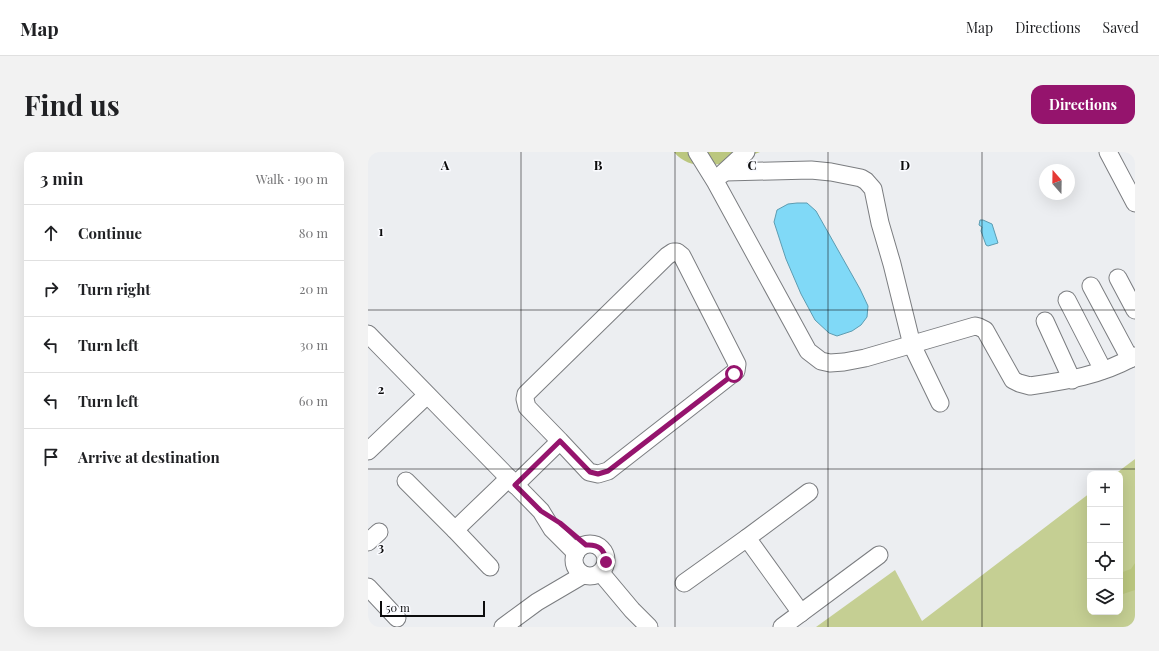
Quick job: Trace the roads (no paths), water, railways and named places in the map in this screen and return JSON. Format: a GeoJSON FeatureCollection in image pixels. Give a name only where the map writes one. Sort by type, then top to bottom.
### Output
{"type":"FeatureCollection","features":[{"type":"Feature","properties":{"kind":"street"},"geometry":{"type":"LineString","coordinates":[[697,152],[720,177],[808,350],[821,361],[830,363],[865,358],[975,326],[985,330],[1013,380],[1019,384],[1030,386],[1072,380],[1103,370],[1132,358],[1091,286]]}},
{"type":"Feature","properties":{"kind":"street"},"geometry":{"type":"LineString","coordinates":[[720,177],[746,152]]}},
{"type":"Feature","properties":{"kind":"street"},"geometry":{"type":"LineString","coordinates":[[1108,152],[1135,203]]}},
{"type":"Feature","properties":{"kind":"street"},"geometry":{"type":"LineString","coordinates":[[720,177],[811,170],[846,175],[861,178],[866,181],[873,189],[880,224],[892,264],[912,345],[940,403]]}},
{"type":"Feature","properties":{"kind":"street"},"geometry":{"type":"LineString","coordinates":[[673,252],[680,254],[737,364],[736,371],[603,473],[598,474],[590,472],[560,441],[527,407],[525,399],[526,394],[667,256],[673,252]]}},
{"type":"Feature","properties":{"kind":"street"},"geometry":{"type":"LineString","coordinates":[[1118,278],[1135,310]]}},
{"type":"Feature","properties":{"kind":"street"},"geometry":{"type":"LineString","coordinates":[[1067,300],[1103,370]]}},
{"type":"Feature","properties":{"kind":"street"},"geometry":{"type":"LineString","coordinates":[[1045,321],[1072,380]]}},
{"type":"Feature","properties":{"kind":"street"},"geometry":{"type":"LineString","coordinates":[[370,340],[427,395],[541,511],[552,529],[580,559],[589,576],[595,576],[601,573],[605,568],[606,556],[603,550],[592,544],[580,559],[537,602],[503,627]]}},
{"type":"Feature","properties":{"kind":"street"},"geometry":{"type":"LineString","coordinates":[[368,451],[427,395]]}},
{"type":"Feature","properties":{"kind":"street"},"geometry":{"type":"LineString","coordinates":[[455,530],[560,441]]}},
{"type":"Feature","properties":{"kind":"street"},"geometry":{"type":"LineString","coordinates":[[406,481],[490,567]]}},
{"type":"Feature","properties":{"kind":"street"},"geometry":{"type":"LineString","coordinates":[[684,583],[809,492]]}},
{"type":"Feature","properties":{"kind":"street"},"geometry":{"type":"LineString","coordinates":[[747,538],[801,613]]}},
{"type":"Feature","properties":{"kind":"street"},"geometry":{"type":"LineString","coordinates":[[782,627],[879,555]]}},
{"type":"Feature","properties":{"kind":"street"},"geometry":{"type":"LineString","coordinates":[[601,573],[648,627]]}},
{"type":"Feature","properties":{"kind":"street"},"geometry":{"type":"LineString","coordinates":[[368,587],[397,618]]}},
{"type":"Feature","properties":{"kind":"water"},"geometry":{"type":"Polygon","coordinates":[[[807,203],[816,211],[868,306],[867,317],[861,325],[852,331],[837,336],[829,333],[815,320],[801,294],[786,259],[774,222],[777,210],[788,204],[807,203]]]}},
{"type":"Feature","properties":{"kind":"water"},"geometry":{"type":"Polygon","coordinates":[[[980,220],[992,224],[998,243],[988,246],[986,245],[981,231],[982,227],[979,225],[980,220]]]}}]}
